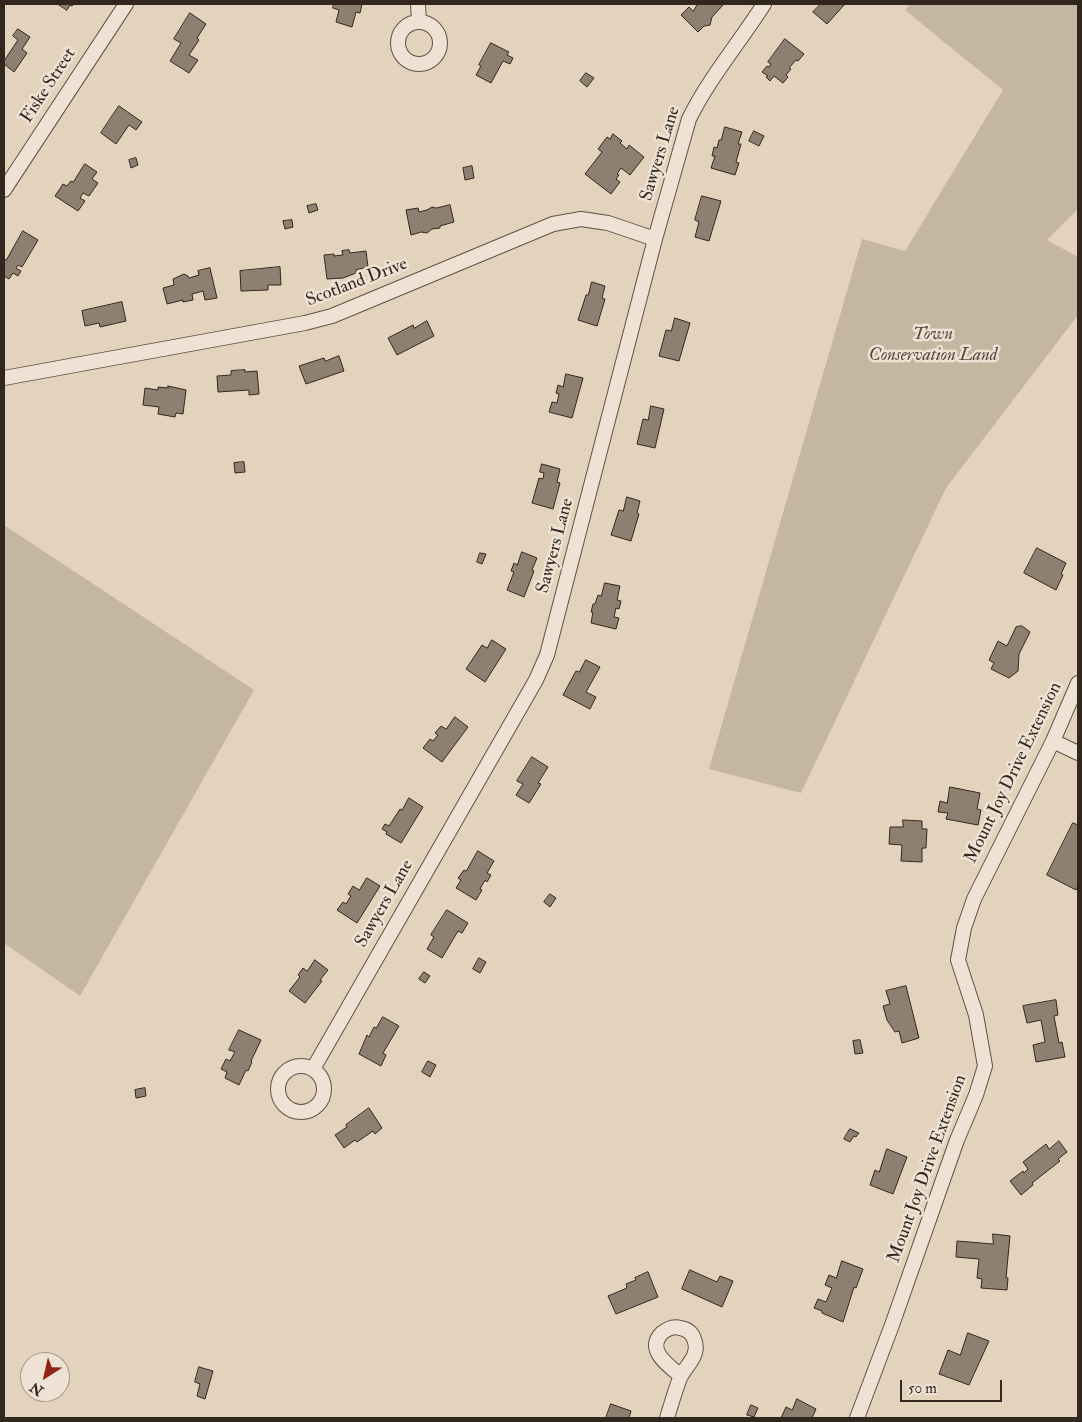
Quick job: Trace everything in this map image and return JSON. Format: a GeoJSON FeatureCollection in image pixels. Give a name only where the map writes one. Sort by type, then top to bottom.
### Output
{"type":"FeatureCollection","features":[{"type":"Feature","properties":{"kind":"street","name":"Fiske Street"},"geometry":{"type":"LineString","coordinates":[[5,186],[126,4]]}},
{"type":"Feature","properties":{"kind":"street"},"geometry":{"type":"LineString","coordinates":[[418,4],[419,22]]}},
{"type":"Feature","properties":{"kind":"street","name":"Sawyers Lane"},"geometry":{"type":"LineString","coordinates":[[313,1069],[531,689],[547,655],[655,239],[690,119],[696,104],[764,4]]}},
{"type":"Feature","properties":{"kind":"street","name":"Scotland Drive"},"geometry":{"type":"LineString","coordinates":[[4,378],[305,323],[332,316],[554,224],[580,220],[608,223],[655,239]]}},
{"type":"Feature","properties":{"kind":"street","name":"Mount Joy Drive Extension"},"geometry":{"type":"LineString","coordinates":[[857,1418],[985,1066],[976,1015],[958,960],[964,928],[974,899],[1053,741],[1078,683]]}},
{"type":"Feature","properties":{"kind":"street"},"geometry":{"type":"LineString","coordinates":[[1053,741],[1078,754]]}},
{"type":"Feature","properties":{"kind":"street"},"geometry":{"type":"LineString","coordinates":[[667,1418],[681,1376]]}},
{"type":"Feature","properties":{"kind":"green space","name":"Town Conservation Land"},"geometry":{"type":"Polygon","coordinates":[[[910,4],[1078,4],[1078,209],[1047,240],[1078,257],[1078,315],[946,488],[801,793],[709,769],[862,239],[905,251],[1003,90],[905,10],[910,4]]]}},
{"type":"Feature","properties":{"kind":"green space"},"geometry":{"type":"Polygon","coordinates":[[[4,525],[254,690],[80,996],[4,943],[4,525]]]}},
{"type":"Feature","properties":{"kind":"building"},"geometry":{"type":"Polygon","coordinates":[[[58,4],[74,4],[70,5],[67,10],[58,4]]]}},
{"type":"Feature","properties":{"kind":"building"},"geometry":{"type":"Polygon","coordinates":[[[334,4],[362,4],[360,13],[356,12],[352,27],[336,22],[339,10],[333,8],[334,4]]]}},
{"type":"Feature","properties":{"kind":"building"},"geometry":{"type":"Polygon","coordinates":[[[698,4],[724,4],[712,17],[710,25],[704,26],[698,32],[681,15],[689,7],[693,11],[698,4]]]}},
{"type":"Feature","properties":{"kind":"building"},"geometry":{"type":"Polygon","coordinates":[[[821,4],[845,4],[827,24],[813,12],[821,4]]]}},
{"type":"Feature","properties":{"kind":"building"},"geometry":{"type":"Polygon","coordinates":[[[190,13],[206,24],[197,38],[199,40],[189,55],[198,60],[189,73],[170,61],[181,43],[174,39],[190,13]]]}},
{"type":"Feature","properties":{"kind":"building"},"geometry":{"type":"Polygon","coordinates":[[[18,29],[30,37],[22,49],[27,53],[14,72],[4,64],[4,61],[18,40],[13,36],[18,29]]]}},
{"type":"Feature","properties":{"kind":"building"},"geometry":{"type":"Polygon","coordinates":[[[785,39],[804,54],[789,68],[791,69],[786,75],[788,77],[783,83],[774,76],[770,81],[766,77],[768,76],[762,72],[767,66],[769,67],[771,64],[768,62],[785,39]]]}},
{"type":"Feature","properties":{"kind":"building"},"geometry":{"type":"Polygon","coordinates":[[[491,43],[509,52],[507,55],[513,58],[510,64],[503,61],[491,83],[476,75],[481,66],[479,65],[491,43]]]}},
{"type":"Feature","properties":{"kind":"building"},"geometry":{"type":"Polygon","coordinates":[[[586,73],[594,78],[587,87],[580,81],[586,73]]]}},
{"type":"Feature","properties":{"kind":"building"},"geometry":{"type":"Polygon","coordinates":[[[119,106],[142,122],[136,130],[129,125],[116,144],[101,133],[119,106]]]}},
{"type":"Feature","properties":{"kind":"building"},"geometry":{"type":"Polygon","coordinates":[[[725,127],[742,132],[738,144],[741,144],[736,162],[739,163],[735,175],[711,168],[715,156],[712,156],[714,147],[717,148],[725,127]]]}},
{"type":"Feature","properties":{"kind":"building"},"geometry":{"type":"Polygon","coordinates":[[[754,131],[764,136],[759,146],[749,141],[754,131]]]}},
{"type":"Feature","properties":{"kind":"building"},"geometry":{"type":"Polygon","coordinates":[[[613,134],[622,141],[620,143],[627,149],[629,145],[644,157],[630,175],[621,168],[616,179],[620,182],[611,194],[585,174],[602,152],[598,149],[607,137],[610,139],[613,134]]]}},
{"type":"Feature","properties":{"kind":"building"},"geometry":{"type":"Polygon","coordinates":[[[136,158],[138,165],[131,168],[129,160],[136,158]]]}},
{"type":"Feature","properties":{"kind":"building"},"geometry":{"type":"Polygon","coordinates":[[[85,164],[97,172],[92,179],[98,183],[89,196],[83,193],[80,198],[85,201],[78,211],[55,196],[63,184],[67,186],[71,181],[73,182],[85,164]]]}},
{"type":"Feature","properties":{"kind":"building"},"geometry":{"type":"Polygon","coordinates":[[[472,166],[474,178],[465,180],[463,168],[472,166]]]}},
{"type":"Feature","properties":{"kind":"building"},"geometry":{"type":"Polygon","coordinates":[[[702,196],[721,201],[709,241],[695,237],[699,222],[695,220],[702,196]]]}},
{"type":"Feature","properties":{"kind":"building"},"geometry":{"type":"Polygon","coordinates":[[[316,204],[318,210],[309,213],[307,206],[316,204]]]}},
{"type":"Feature","properties":{"kind":"building"},"geometry":{"type":"Polygon","coordinates":[[[450,205],[454,222],[432,229],[427,233],[421,232],[411,235],[406,210],[418,208],[419,212],[432,207],[450,205]]]}},
{"type":"Feature","properties":{"kind":"building"},"geometry":{"type":"Polygon","coordinates":[[[292,220],[293,227],[285,229],[283,221],[292,220]]]}},
{"type":"Feature","properties":{"kind":"building"},"geometry":{"type":"Polygon","coordinates":[[[23,231],[38,240],[22,267],[18,265],[16,268],[21,271],[18,276],[13,273],[9,279],[4,276],[4,259],[6,260],[23,231]]]}},
{"type":"Feature","properties":{"kind":"building"},"geometry":{"type":"Polygon","coordinates":[[[349,250],[350,253],[366,251],[368,267],[356,270],[356,273],[343,278],[327,279],[324,255],[343,255],[342,251],[349,250]]]}},
{"type":"Feature","properties":{"kind":"building"},"geometry":{"type":"Polygon","coordinates":[[[280,267],[281,285],[268,285],[268,290],[241,291],[240,271],[280,267]]]}},
{"type":"Feature","properties":{"kind":"building"},"geometry":{"type":"Polygon","coordinates":[[[210,268],[217,298],[205,300],[203,291],[192,294],[193,300],[183,302],[183,300],[167,304],[163,288],[174,285],[173,279],[184,274],[189,278],[199,275],[198,271],[210,268]]]}},
{"type":"Feature","properties":{"kind":"building"},"geometry":{"type":"Polygon","coordinates":[[[592,282],[605,286],[602,298],[605,299],[597,326],[578,320],[592,282]]]}},
{"type":"Feature","properties":{"kind":"building"},"geometry":{"type":"Polygon","coordinates":[[[122,302],[126,321],[100,327],[99,323],[85,326],[82,311],[122,302]]]}},
{"type":"Feature","properties":{"kind":"building"},"geometry":{"type":"Polygon","coordinates":[[[675,318],[690,323],[679,361],[659,356],[666,330],[671,331],[675,318]]]}},
{"type":"Feature","properties":{"kind":"building"},"geometry":{"type":"Polygon","coordinates":[[[427,321],[434,336],[397,355],[388,338],[413,325],[414,328],[427,321]]]}},
{"type":"Feature","properties":{"kind":"building"},"geometry":{"type":"Polygon","coordinates":[[[339,356],[344,371],[306,384],[299,366],[324,358],[325,361],[339,356]]]}},
{"type":"Feature","properties":{"kind":"building"},"geometry":{"type":"Polygon","coordinates":[[[245,370],[245,372],[257,371],[259,394],[249,395],[249,390],[218,392],[217,376],[231,375],[231,371],[245,370]]]}},
{"type":"Feature","properties":{"kind":"building"},"geometry":{"type":"Polygon","coordinates":[[[566,374],[583,378],[572,418],[549,412],[552,402],[557,403],[559,394],[556,393],[558,385],[563,387],[566,374]]]}},
{"type":"Feature","properties":{"kind":"building"},"geometry":{"type":"Polygon","coordinates":[[[168,386],[186,390],[183,414],[176,413],[175,417],[158,414],[159,407],[143,405],[145,388],[158,390],[158,387],[168,388],[168,386]]]}},
{"type":"Feature","properties":{"kind":"building"},"geometry":{"type":"Polygon","coordinates":[[[651,406],[664,409],[655,448],[637,444],[643,419],[648,420],[651,406]]]}},
{"type":"Feature","properties":{"kind":"building"},"geometry":{"type":"Polygon","coordinates":[[[244,462],[245,472],[235,473],[234,463],[244,462]]]}},
{"type":"Feature","properties":{"kind":"building"},"geometry":{"type":"Polygon","coordinates":[[[542,464],[560,469],[557,482],[560,483],[553,509],[532,503],[539,478],[543,479],[544,473],[540,472],[542,464]]]}},
{"type":"Feature","properties":{"kind":"building"},"geometry":{"type":"Polygon","coordinates":[[[627,497],[640,501],[637,513],[639,514],[631,541],[611,535],[619,510],[623,511],[627,497]]]}},
{"type":"Feature","properties":{"kind":"building"},"geometry":{"type":"Polygon","coordinates":[[[1037,548],[1066,563],[1056,590],[1024,573],[1037,548]]]}},
{"type":"Feature","properties":{"kind":"building"},"geometry":{"type":"Polygon","coordinates":[[[522,552],[537,558],[524,597],[507,590],[514,572],[511,571],[514,563],[517,565],[522,552]]]}},
{"type":"Feature","properties":{"kind":"building"},"geometry":{"type":"Polygon","coordinates":[[[480,553],[486,554],[482,564],[477,562],[480,553]]]}},
{"type":"Feature","properties":{"kind":"building"},"geometry":{"type":"Polygon","coordinates":[[[605,583],[620,586],[617,600],[621,601],[619,609],[616,608],[614,617],[619,618],[616,629],[591,623],[593,604],[595,604],[598,595],[601,596],[605,583]]]}},
{"type":"Feature","properties":{"kind":"building"},"geometry":{"type":"Polygon","coordinates":[[[1022,626],[1030,632],[1019,654],[1018,671],[1009,678],[991,669],[994,663],[989,660],[998,641],[1007,646],[1016,627],[1022,626]]]}},
{"type":"Feature","properties":{"kind":"building"},"geometry":{"type":"Polygon","coordinates":[[[492,640],[506,649],[485,682],[466,669],[482,645],[487,648],[492,640]]]}},
{"type":"Feature","properties":{"kind":"building"},"geometry":{"type":"Polygon","coordinates":[[[586,660],[600,667],[586,692],[596,697],[590,709],[563,695],[576,671],[579,672],[586,660]]]}},
{"type":"Feature","properties":{"kind":"building"},"geometry":{"type":"Polygon","coordinates":[[[455,717],[468,727],[442,762],[423,748],[430,739],[433,741],[438,735],[435,733],[441,726],[446,729],[455,717]]]}},
{"type":"Feature","properties":{"kind":"building"},"geometry":{"type":"Polygon","coordinates":[[[532,757],[548,767],[538,783],[541,784],[529,803],[516,795],[523,784],[517,781],[532,757]]]}},
{"type":"Feature","properties":{"kind":"building"},"geometry":{"type":"Polygon","coordinates":[[[950,787],[980,793],[977,809],[981,810],[978,825],[946,819],[948,813],[938,812],[940,801],[947,803],[950,787]]]}},
{"type":"Feature","properties":{"kind":"building"},"geometry":{"type":"Polygon","coordinates":[[[409,798],[423,807],[401,843],[386,834],[387,832],[382,829],[385,824],[389,826],[409,798]]]}},
{"type":"Feature","properties":{"kind":"building"},"geometry":{"type":"Polygon","coordinates":[[[903,820],[922,821],[922,829],[927,829],[926,848],[922,848],[922,862],[901,861],[902,845],[889,844],[890,827],[903,827],[903,820]]]}},
{"type":"Feature","properties":{"kind":"building"},"geometry":{"type":"Polygon","coordinates":[[[1073,823],[1078,825],[1078,886],[1076,890],[1047,875],[1073,823]]]}},
{"type":"Feature","properties":{"kind":"building"},"geometry":{"type":"Polygon","coordinates":[[[478,851],[494,861],[487,873],[491,875],[487,882],[485,880],[476,900],[456,888],[461,880],[458,878],[464,870],[466,871],[478,851]]]}},
{"type":"Feature","properties":{"kind":"building"},"geometry":{"type":"Polygon","coordinates":[[[367,878],[380,886],[357,923],[337,910],[343,902],[346,904],[351,896],[348,894],[353,886],[359,890],[367,878]]]}},
{"type":"Feature","properties":{"kind":"building"},"geometry":{"type":"Polygon","coordinates":[[[550,894],[556,898],[550,907],[544,902],[550,894]]]}},
{"type":"Feature","properties":{"kind":"building"},"geometry":{"type":"Polygon","coordinates":[[[447,910],[468,923],[462,933],[458,931],[442,958],[427,949],[434,937],[431,935],[447,910]]]}},
{"type":"Feature","properties":{"kind":"building"},"geometry":{"type":"Polygon","coordinates":[[[479,958],[486,962],[480,973],[473,969],[479,958]]]}},
{"type":"Feature","properties":{"kind":"building"},"geometry":{"type":"Polygon","coordinates":[[[315,960],[328,970],[305,1003],[289,991],[300,977],[298,975],[303,968],[307,971],[315,960]]]}},
{"type":"Feature","properties":{"kind":"building"},"geometry":{"type":"Polygon","coordinates":[[[424,972],[430,976],[425,983],[419,979],[424,972]]]}},
{"type":"Feature","properties":{"kind":"building"},"geometry":{"type":"Polygon","coordinates":[[[906,986],[919,1038],[902,1043],[899,1031],[895,1032],[887,1020],[883,1006],[890,1004],[886,991],[906,986]]]}},
{"type":"Feature","properties":{"kind":"building"},"geometry":{"type":"Polygon","coordinates":[[[1056,1000],[1058,1015],[1054,1016],[1059,1043],[1062,1042],[1065,1057],[1036,1062],[1033,1045],[1045,1042],[1041,1020],[1027,1023],[1023,1006],[1056,1000]]]}},
{"type":"Feature","properties":{"kind":"building"},"geometry":{"type":"Polygon","coordinates":[[[383,1017],[399,1026],[383,1053],[386,1055],[381,1066],[359,1054],[367,1035],[369,1037],[374,1027],[376,1028],[383,1017]]]}},
{"type":"Feature","properties":{"kind":"building"},"geometry":{"type":"Polygon","coordinates":[[[239,1030],[261,1040],[248,1071],[246,1070],[239,1085],[225,1078],[227,1072],[221,1069],[226,1059],[230,1061],[235,1052],[229,1050],[239,1030]]]}},
{"type":"Feature","properties":{"kind":"building"},"geometry":{"type":"Polygon","coordinates":[[[860,1040],[863,1053],[855,1054],[853,1041],[860,1040]]]}},
{"type":"Feature","properties":{"kind":"building"},"geometry":{"type":"Polygon","coordinates":[[[428,1061],[436,1065],[430,1077],[422,1072],[428,1061]]]}},
{"type":"Feature","properties":{"kind":"building"},"geometry":{"type":"Polygon","coordinates":[[[145,1088],[146,1096],[136,1098],[135,1090],[145,1088]]]}},
{"type":"Feature","properties":{"kind":"building"},"geometry":{"type":"Polygon","coordinates":[[[369,1108],[382,1128],[375,1134],[373,1131],[344,1148],[335,1135],[369,1108]]]}},
{"type":"Feature","properties":{"kind":"building"},"geometry":{"type":"Polygon","coordinates":[[[850,1129],[859,1133],[850,1142],[844,1139],[850,1129]]]}},
{"type":"Feature","properties":{"kind":"building"},"geometry":{"type":"Polygon","coordinates":[[[1059,1141],[1067,1152],[1058,1159],[1060,1161],[1032,1183],[1033,1185],[1021,1195],[1010,1181],[1028,1169],[1023,1162],[1046,1144],[1049,1149],[1059,1141]]]}},
{"type":"Feature","properties":{"kind":"building"},"geometry":{"type":"Polygon","coordinates":[[[887,1149],[907,1157],[893,1194],[870,1185],[875,1170],[879,1172],[887,1149]]]}},
{"type":"Feature","properties":{"kind":"building"},"geometry":{"type":"Polygon","coordinates":[[[993,1234],[1010,1236],[1006,1278],[1008,1278],[1007,1290],[981,1288],[982,1279],[977,1278],[979,1259],[956,1257],[957,1241],[993,1244],[993,1234]]]}},
{"type":"Feature","properties":{"kind":"building"},"geometry":{"type":"Polygon","coordinates":[[[842,1261],[863,1269],[856,1288],[854,1287],[843,1322],[814,1308],[818,1299],[826,1302],[832,1288],[825,1285],[829,1275],[836,1278],[842,1261]]]}},
{"type":"Feature","properties":{"kind":"building"},"geometry":{"type":"Polygon","coordinates":[[[690,1270],[717,1282],[720,1276],[733,1281],[722,1307],[682,1289],[690,1270]]]}},
{"type":"Feature","properties":{"kind":"building"},"geometry":{"type":"Polygon","coordinates":[[[648,1272],[658,1297],[616,1314],[608,1296],[627,1288],[626,1284],[648,1272]]]}},
{"type":"Feature","properties":{"kind":"building"},"geometry":{"type":"Polygon","coordinates":[[[968,1333],[989,1341],[969,1385],[939,1374],[948,1350],[960,1355],[968,1333]]]}},
{"type":"Feature","properties":{"kind":"building"},"geometry":{"type":"Polygon","coordinates":[[[199,1367],[213,1371],[205,1399],[197,1396],[200,1384],[195,1382],[199,1367]]]}},
{"type":"Feature","properties":{"kind":"building"},"geometry":{"type":"Polygon","coordinates":[[[797,1399],[816,1409],[812,1418],[781,1418],[786,1407],[792,1410],[797,1399]]]}},
{"type":"Feature","properties":{"kind":"building"},"geometry":{"type":"Polygon","coordinates":[[[611,1404],[631,1411],[629,1418],[606,1418],[611,1404]]]}},
{"type":"Feature","properties":{"kind":"building"},"geometry":{"type":"Polygon","coordinates":[[[751,1405],[758,1408],[754,1417],[747,1415],[751,1405]]]}}]}
